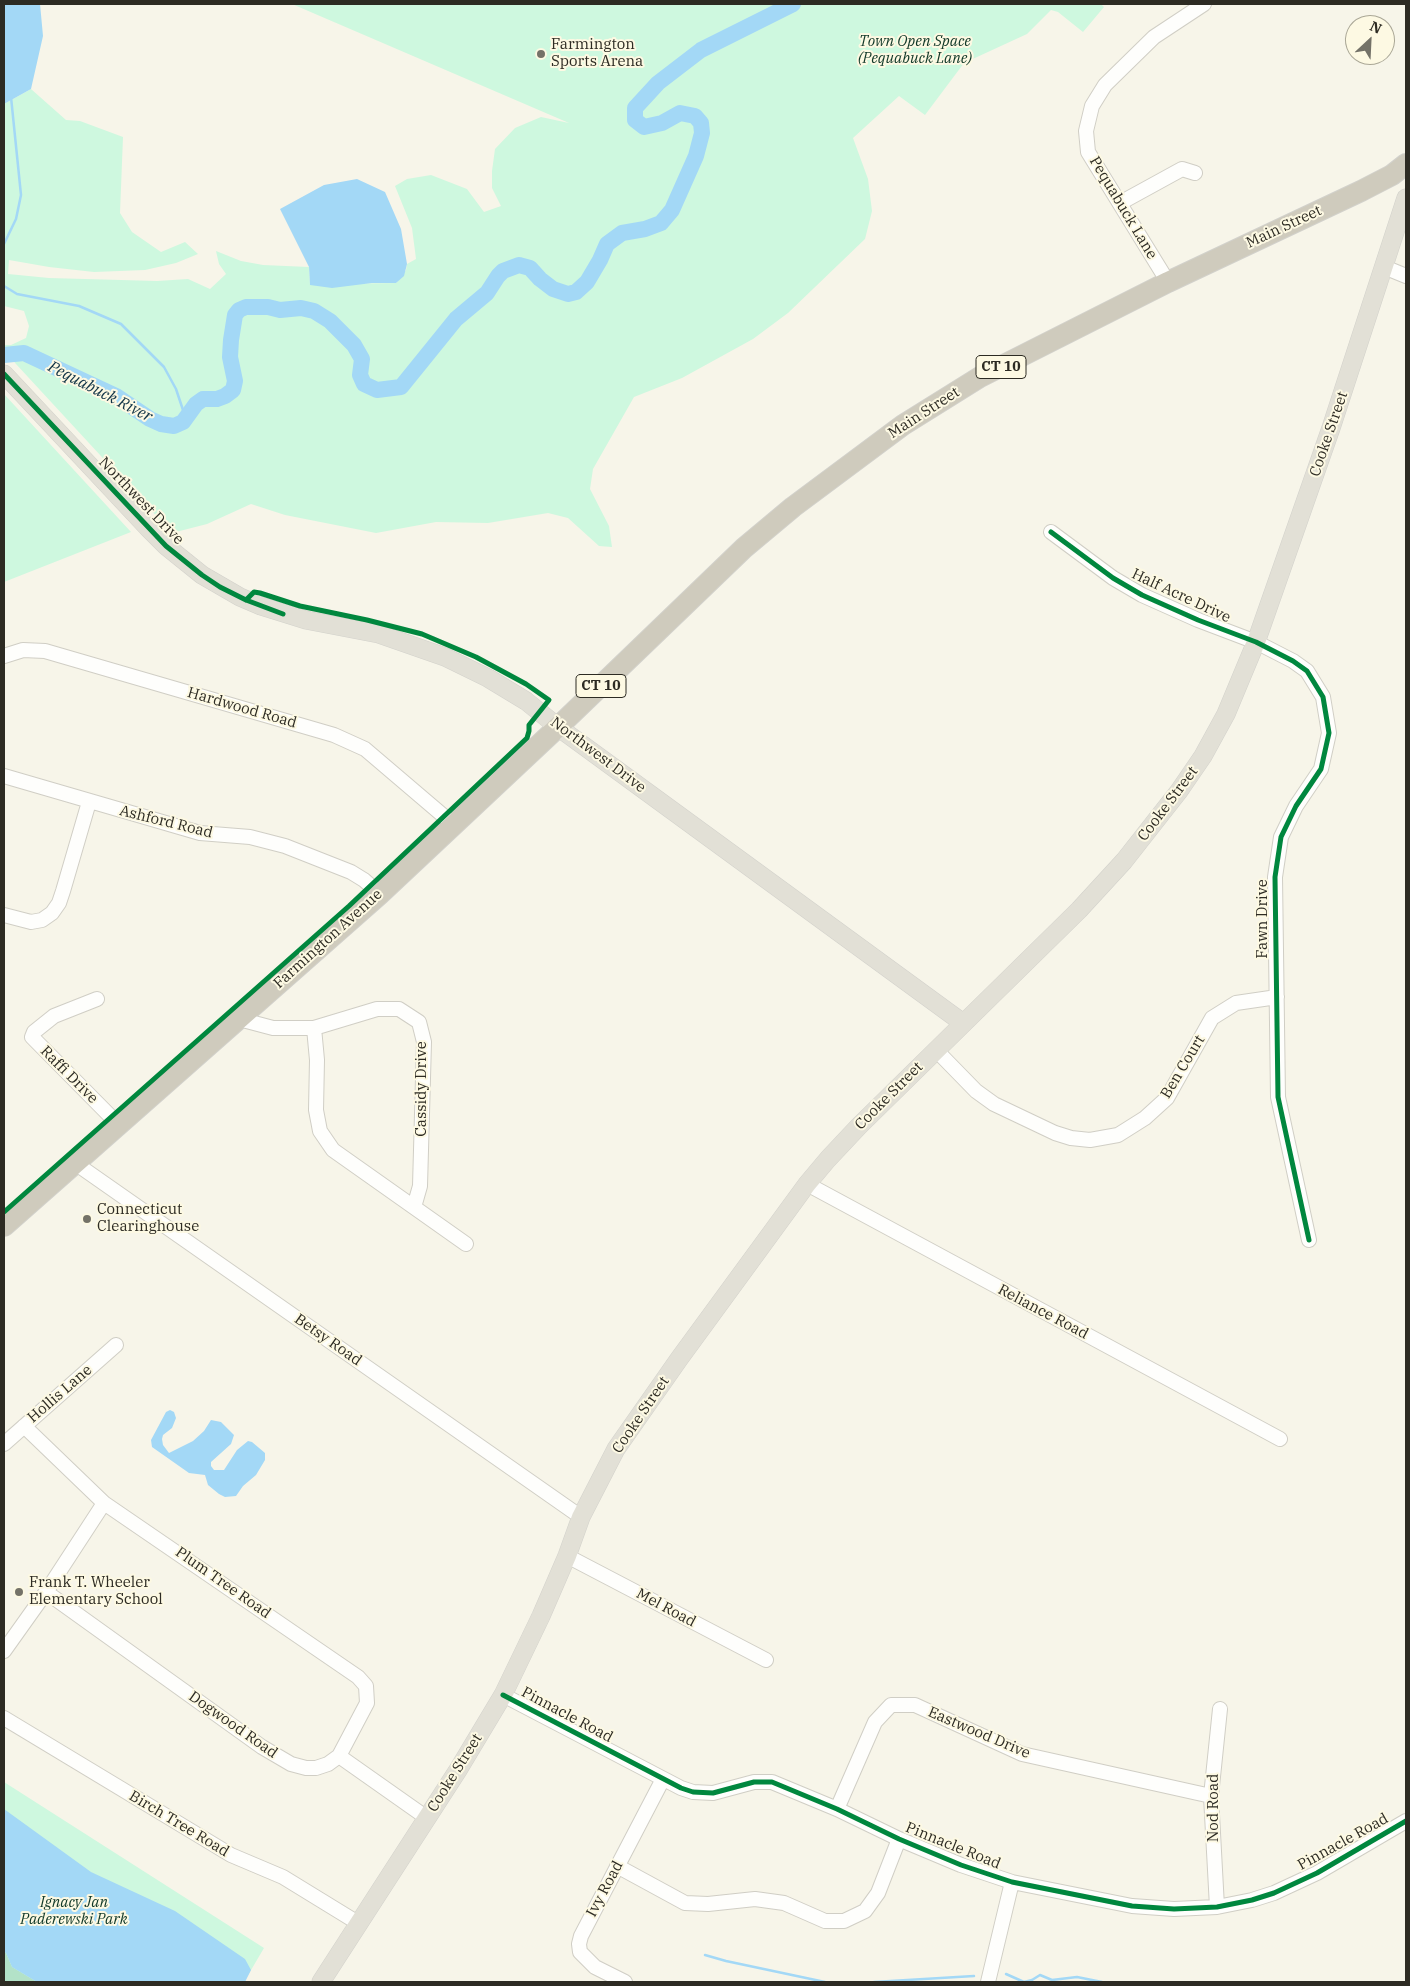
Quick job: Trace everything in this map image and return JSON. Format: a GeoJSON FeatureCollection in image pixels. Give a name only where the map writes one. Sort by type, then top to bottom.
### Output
{"type":"FeatureCollection","features":[{"type":"Feature","properties":{"kind":"highway","name":"Main Street"},"geometry":{"type":"LineString","coordinates":[[645,644],[765,530],[804,498],[903,425],[980,377],[1168,282],[1361,191],[1392,175],[1406,164]]}},
{"type":"Feature","properties":{"kind":"highway","name":"Farmington Avenue"},"geometry":{"type":"LineString","coordinates":[[4,1226],[380,894],[645,644]]}},
{"type":"Feature","properties":{"kind":"main road","name":"Cooke Street"},"geometry":{"type":"LineString","coordinates":[[321,1982],[427,1818],[503,1695],[567,1556],[580,1517],[616,1449],[679,1359],[807,1184],[859,1126],[1078,910],[1124,861],[1200,762],[1217,732],[1238,687],[1256,642],[1331,428],[1406,198]]}},
{"type":"Feature","properties":{"kind":"main road","name":"Northwest Drive"},"geometry":{"type":"LineString","coordinates":[[4,374],[166,546],[220,587],[261,606],[306,620],[379,634],[445,657],[511,691],[963,1024]]}},
{"type":"Feature","properties":{"kind":"street","name":"Pequabuck Lane"},"geometry":{"type":"LineString","coordinates":[[1168,282],[1088,152],[1086,131],[1092,106],[1105,85],[1154,37],[1204,4]]}},
{"type":"Feature","properties":{"kind":"street"},"geometry":{"type":"LineString","coordinates":[[1120,203],[1182,169],[1195,174]]}},
{"type":"Feature","properties":{"kind":"street"},"geometry":{"type":"LineString","coordinates":[[1384,267],[1406,276]]}},
{"type":"Feature","properties":{"kind":"street","name":"Half Acre Drive"},"geometry":{"type":"LineString","coordinates":[[1051,532],[1113,578],[1142,595],[1174,610],[1256,642]]}},
{"type":"Feature","properties":{"kind":"street","name":"Fawn Drive"},"geometry":{"type":"LineString","coordinates":[[1256,642],[1293,661],[1306,671],[1323,697],[1330,733],[1321,769],[1296,806],[1281,837],[1275,877],[1278,1097],[1309,1240]]}},
{"type":"Feature","properties":{"kind":"street","name":"Hardwood Road"},"geometry":{"type":"LineString","coordinates":[[4,656],[23,650],[45,651],[334,735],[365,749],[453,824]]}},
{"type":"Feature","properties":{"kind":"street","name":"Ashford Road"},"geometry":{"type":"LineString","coordinates":[[4,776],[200,833],[250,837],[285,846],[351,872],[380,894]]}},
{"type":"Feature","properties":{"kind":"street"},"geometry":{"type":"LineString","coordinates":[[4,916],[31,922],[42,920],[52,913],[59,903],[89,802]]}},
{"type":"Feature","properties":{"kind":"street","name":"Ben Court"},"geometry":{"type":"LineString","coordinates":[[936,1050],[976,1091],[994,1104],[1055,1133],[1071,1138],[1090,1140],[1118,1135],[1145,1118],[1167,1098],[1212,1018],[1236,1003],[1277,997]]}},
{"type":"Feature","properties":{"kind":"street","name":"Raffi Drive"},"geometry":{"type":"LineString","coordinates":[[97,998],[54,1016],[34,1032],[32,1037],[119,1125]]}},
{"type":"Feature","properties":{"kind":"street","name":"Cassidy Drive"},"geometry":{"type":"LineString","coordinates":[[239,1019],[274,1028],[314,1028],[377,1010],[399,1009],[419,1022],[424,1042],[422,1119],[420,1186],[414,1207]]}},
{"type":"Feature","properties":{"kind":"street"},"geometry":{"type":"LineString","coordinates":[[314,1028],[317,1060],[316,1110],[320,1132],[333,1150],[466,1244]]}},
{"type":"Feature","properties":{"kind":"street","name":"Betsy Road"},"geometry":{"type":"LineString","coordinates":[[75,1163],[580,1517]]}},
{"type":"Feature","properties":{"kind":"street","name":"Reliance Road"},"geometry":{"type":"LineString","coordinates":[[807,1184],[1280,1439]]}},
{"type":"Feature","properties":{"kind":"street","name":"Hollis Lane"},"geometry":{"type":"LineString","coordinates":[[4,1444],[116,1345]]}},
{"type":"Feature","properties":{"kind":"street","name":"Plum Tree Road"},"geometry":{"type":"LineString","coordinates":[[24,1426],[104,1503],[358,1677],[366,1686],[367,1703],[339,1756]]}},
{"type":"Feature","properties":{"kind":"street"},"geometry":{"type":"LineString","coordinates":[[4,1651],[46,1592],[104,1503]]}},
{"type":"Feature","properties":{"kind":"street","name":"Mel Road"},"geometry":{"type":"LineString","coordinates":[[567,1556],[766,1660]]}},
{"type":"Feature","properties":{"kind":"street","name":"Dogwood Road"},"geometry":{"type":"LineString","coordinates":[[46,1592],[262,1747],[291,1764],[306,1768],[316,1768],[328,1764],[339,1756]]}},
{"type":"Feature","properties":{"kind":"street","name":"Pinnacle Road"},"geometry":{"type":"LineString","coordinates":[[503,1695],[681,1788],[702,1793],[725,1791],[754,1782],[772,1782],[961,1865],[1012,1882],[1132,1906],[1174,1909],[1217,1907],[1252,1900],[1317,1873],[1406,1821]]}},
{"type":"Feature","properties":{"kind":"street","name":"Eastwood Drive"},"geometry":{"type":"LineString","coordinates":[[837,1809],[875,1722],[892,1706],[915,1705],[1022,1754],[1211,1796]]}},
{"type":"Feature","properties":{"kind":"street","name":"Nod Road"},"geometry":{"type":"LineString","coordinates":[[1217,1907],[1211,1796],[1220,1709]]}},
{"type":"Feature","properties":{"kind":"street","name":"Birch Tree Road"},"geometry":{"type":"LineString","coordinates":[[4,1718],[231,1855],[283,1877],[358,1923]]}},
{"type":"Feature","properties":{"kind":"street"},"geometry":{"type":"LineString","coordinates":[[339,1756],[427,1818]]}},
{"type":"Feature","properties":{"kind":"street","name":"Ivy Road"},"geometry":{"type":"LineString","coordinates":[[625,1982],[595,1967],[580,1952],[579,1944],[581,1936],[663,1779]]}},
{"type":"Feature","properties":{"kind":"street"},"geometry":{"type":"LineString","coordinates":[[617,1866],[685,1902],[708,1904],[755,1899],[784,1903],[825,1921],[844,1921],[865,1911],[878,1893],[899,1838]]}},
{"type":"Feature","properties":{"kind":"street"},"geometry":{"type":"LineString","coordinates":[[988,1982],[1012,1882]]}},
{"type":"Feature","properties":{"kind":"green space","name":"Town Open Space (Pequabuck Lane)"},"geometry":{"type":"Polygon","coordinates":[[[292,4],[1101,4],[1104,7],[1083,32],[1058,12],[1051,10],[1027,34],[964,63],[925,115],[899,96],[853,138],[868,179],[872,211],[865,239],[788,313],[753,339],[682,378],[634,397],[593,469],[590,489],[609,526],[612,547],[599,546],[568,518],[548,513],[488,523],[436,522],[376,533],[285,515],[251,504],[207,524],[172,533],[4,351],[4,345],[11,345],[26,338],[29,326],[24,311],[4,306],[4,104],[31,89],[66,120],[80,121],[123,137],[120,213],[132,232],[161,252],[185,242],[198,254],[176,263],[145,270],[94,272],[9,260],[8,274],[49,278],[157,281],[188,279],[210,289],[226,274],[219,264],[216,251],[241,261],[263,265],[309,267],[310,284],[396,283],[406,270],[407,264],[416,259],[412,228],[395,186],[407,179],[431,175],[467,189],[484,212],[501,206],[492,188],[495,149],[515,128],[541,117],[569,123],[292,4]]]}},
{"type":"Feature","properties":{"kind":"green space"},"geometry":{"type":"Polygon","coordinates":[[[4,394],[131,532],[4,582],[4,394]]]}},
{"type":"Feature","properties":{"kind":"green space","name":"Ignacy Jan Paderewski Park"},"geometry":{"type":"Polygon","coordinates":[[[4,1782],[264,1948],[244,1982],[4,1982],[4,1782]]]}},
{"type":"Feature","properties":{"kind":"green space"},"geometry":{"type":"Polygon","coordinates":[[[4,1952],[12,1967],[37,1982],[4,1982],[4,1952]]]}},
{"type":"Feature","properties":{"kind":"water"},"geometry":{"type":"Polygon","coordinates":[[[4,4],[40,4],[43,36],[31,89],[4,104],[4,4]]]}},
{"type":"Feature","properties":{"kind":"water"},"geometry":{"type":"Polygon","coordinates":[[[357,179],[385,192],[401,229],[407,264],[404,276],[396,283],[372,283],[332,288],[310,285],[309,267],[280,209],[324,185],[357,179]]]}},
{"type":"Feature","properties":{"kind":"water"},"geometry":{"type":"Polygon","coordinates":[[[170,1410],[174,1412],[176,1418],[172,1428],[163,1435],[162,1439],[163,1445],[169,1453],[193,1441],[204,1431],[211,1420],[221,1422],[234,1435],[231,1444],[211,1462],[214,1470],[224,1470],[237,1450],[248,1441],[265,1453],[265,1460],[256,1475],[243,1486],[236,1496],[225,1497],[219,1494],[208,1485],[205,1475],[189,1473],[152,1447],[151,1440],[166,1412],[170,1410]]]}},
{"type":"Feature","properties":{"kind":"water","name":"Ignacy Jan Paderewski Park"},"geometry":{"type":"Polygon","coordinates":[[[4,1809],[91,1872],[175,1911],[245,1959],[251,1970],[245,1982],[37,1982],[12,1967],[4,1952],[4,1809]]]}},
{"type":"Feature","properties":{"kind":"waterway","name":"Pequabuck River"},"geometry":{"type":"LineString","coordinates":[[4,355],[24,353],[116,396],[150,419],[161,424],[174,426],[183,422],[196,404],[203,399],[217,399],[233,390],[235,381],[230,357],[231,340],[235,315],[239,310],[246,307],[268,307],[280,310],[301,308],[314,311],[330,321],[354,345],[362,359],[360,375],[364,384],[377,390],[401,387],[456,319],[487,293],[503,271],[519,265],[530,268],[553,289],[568,294],[576,292],[587,282],[607,244],[622,233],[645,229],[661,223],[672,210],[696,156],[702,133],[701,123],[695,116],[680,113],[662,123],[644,127],[635,120],[635,108],[658,83],[701,50],[793,4]]}},
{"type":"Feature","properties":{"kind":"waterway"},"geometry":{"type":"LineString","coordinates":[[4,244],[16,219],[21,195],[11,97]]}},
{"type":"Feature","properties":{"kind":"waterway"},"geometry":{"type":"LineString","coordinates":[[4,286],[17,294],[79,306],[121,324],[164,367],[176,389],[186,419]]}},
{"type":"Feature","properties":{"kind":"waterway"},"geometry":{"type":"LineString","coordinates":[[705,1955],[825,1982]]}},
{"type":"Feature","properties":{"kind":"waterway"},"geometry":{"type":"LineString","coordinates":[[1006,1974],[1024,1982],[1040,1975],[1052,1980],[1077,1977],[1102,1982]]}},
{"type":"Feature","properties":{"kind":"waterway"},"geometry":{"type":"LineString","coordinates":[[874,1982],[974,1976]]}},
{"type":"Feature","properties":{"kind":"cycle path"},"geometry":{"type":"LineString","coordinates":[[4,374],[166,546],[220,587],[246,600],[283,614]]}},
{"type":"Feature","properties":{"kind":"cycle path"},"geometry":{"type":"LineString","coordinates":[[1051,532],[1113,578],[1142,595],[1198,620],[1256,642],[1293,661],[1307,671],[1323,697],[1329,733],[1321,769],[1296,806],[1281,837],[1275,877],[1278,1097],[1309,1240]]}},
{"type":"Feature","properties":{"kind":"cycle path"},"geometry":{"type":"LineString","coordinates":[[4,1212],[349,906],[527,738],[529,725],[549,700],[526,684],[476,657],[422,634],[300,606],[260,593],[254,592],[246,600]]}},
{"type":"Feature","properties":{"kind":"cycle path"},"geometry":{"type":"LineString","coordinates":[[503,1695],[681,1788],[693,1792],[713,1793],[754,1782],[772,1782],[961,1865],[1012,1882],[1132,1906],[1174,1909],[1217,1907],[1252,1900],[1274,1893],[1317,1873],[1406,1821]]}},
{"type":"Feature","properties":{"kind":"place","name":"Farmington Sports Arena"},"geometry":{"type":"Point","coordinates":[541,54]}},
{"type":"Feature","properties":{"kind":"place","name":"Connecticut Clearinghouse"},"geometry":{"type":"Point","coordinates":[87,1219]}},
{"type":"Feature","properties":{"kind":"place","name":"Frank T. Wheeler Elementary School"},"geometry":{"type":"Point","coordinates":[19,1592]}}]}
